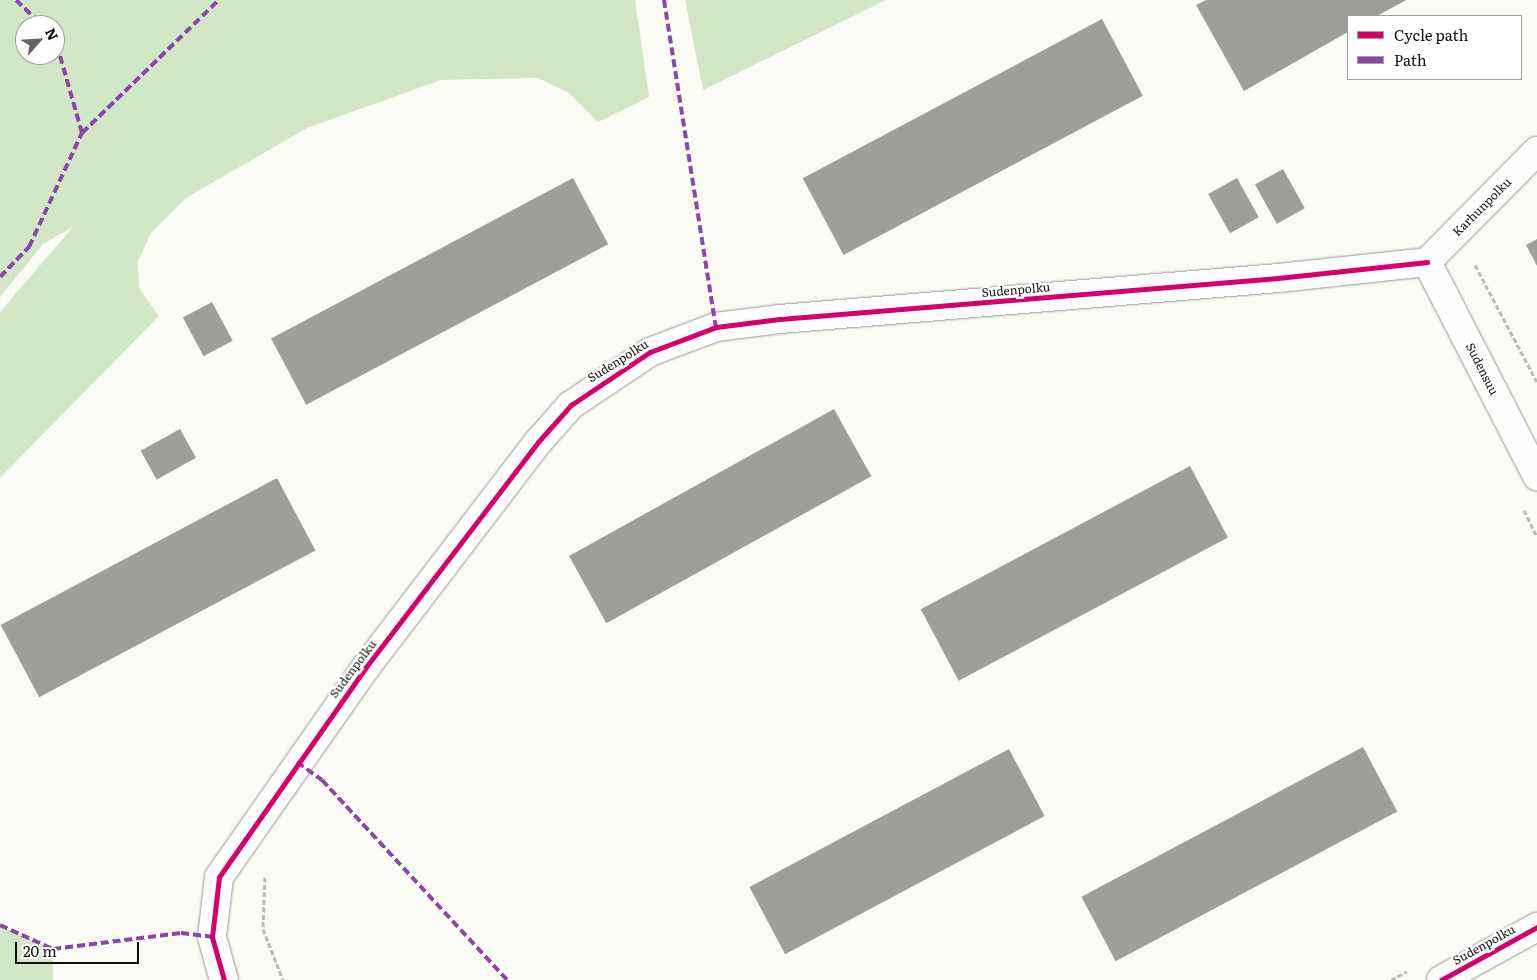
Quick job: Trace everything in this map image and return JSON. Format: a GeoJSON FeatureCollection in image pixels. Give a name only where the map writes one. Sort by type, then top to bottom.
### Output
{"type":"FeatureCollection","features":[{"type":"Feature","properties":{"kind":"street","name":"Karhunpolku"},"geometry":{"type":"LineString","coordinates":[[1427,262],[1537,151]]}},
{"type":"Feature","properties":{"kind":"street","name":"Sudensuu"},"geometry":{"type":"LineString","coordinates":[[1427,262],[1537,476]]}},
{"type":"Feature","properties":{"kind":"street","name":"Sudenpolku"},"geometry":{"type":"LineString","coordinates":[[224,980],[212,937],[219,877],[224,869],[366,667],[538,442],[572,405],[650,352],[716,327],[780,319],[1427,262]]}},
{"type":"Feature","properties":{"kind":"street","name":"Sudenpolku"},"geometry":{"type":"LineString","coordinates":[[1441,980],[1537,926]]}},
{"type":"Feature","properties":{"kind":"path"},"geometry":{"type":"LineString","coordinates":[[1475,263],[1537,382]]}},
{"type":"Feature","properties":{"kind":"path"},"geometry":{"type":"LineString","coordinates":[[269,867],[262,884],[263,929],[283,980]]}},
{"type":"Feature","properties":{"kind":"green space"},"geometry":{"type":"Polygon","coordinates":[[[0,0],[635,0],[649,97],[598,122],[569,93],[538,78],[441,80],[307,128],[186,198],[151,233],[138,261],[139,288],[159,316],[0,478],[0,312],[73,227],[43,244],[0,297],[0,0]]]}},
{"type":"Feature","properties":{"kind":"green space"},"geometry":{"type":"Polygon","coordinates":[[[685,0],[886,0],[703,90],[685,0]]]}},
{"type":"Feature","properties":{"kind":"green space"},"geometry":{"type":"Polygon","coordinates":[[[0,925],[53,949],[53,980],[0,980],[0,925]]]}},
{"type":"Feature","properties":{"kind":"building"},"geometry":{"type":"Polygon","coordinates":[[[1206,0],[1406,0],[1379,15],[1347,15],[1347,33],[1244,91],[1196,5],[1206,0]]]}},
{"type":"Feature","properties":{"kind":"building"},"geometry":{"type":"Polygon","coordinates":[[[1102,19],[1143,96],[844,255],[803,178],[1102,19]]]}},
{"type":"Feature","properties":{"kind":"building"},"geometry":{"type":"Polygon","coordinates":[[[1283,169],[1305,208],[1277,224],[1255,185],[1283,169]]]}},
{"type":"Feature","properties":{"kind":"building"},"geometry":{"type":"Polygon","coordinates":[[[573,178],[608,244],[306,405],[271,339],[573,178]]]}},
{"type":"Feature","properties":{"kind":"building"},"geometry":{"type":"Polygon","coordinates":[[[1237,178],[1259,217],[1230,233],[1208,194],[1237,178]]]}},
{"type":"Feature","properties":{"kind":"building"},"geometry":{"type":"Polygon","coordinates":[[[1537,239],[1537,266],[1526,245],[1537,239]]]}},
{"type":"Feature","properties":{"kind":"building"},"geometry":{"type":"Polygon","coordinates":[[[212,302],[233,341],[204,356],[183,317],[212,302]]]}},
{"type":"Feature","properties":{"kind":"building"},"geometry":{"type":"Polygon","coordinates":[[[834,409],[871,476],[606,623],[569,556],[834,409]]]}},
{"type":"Feature","properties":{"kind":"building"},"geometry":{"type":"Polygon","coordinates":[[[180,429],[196,458],[157,480],[141,451],[180,429]]]}},
{"type":"Feature","properties":{"kind":"building"},"geometry":{"type":"Polygon","coordinates":[[[1190,466],[1228,538],[959,681],[921,609],[1190,466]]]}},
{"type":"Feature","properties":{"kind":"building"},"geometry":{"type":"Polygon","coordinates":[[[277,478],[315,550],[39,697],[1,625],[277,478]]]}},
{"type":"Feature","properties":{"kind":"building"},"geometry":{"type":"Polygon","coordinates":[[[1363,747],[1397,811],[1116,961],[1081,897],[1363,747]]]}},
{"type":"Feature","properties":{"kind":"building"},"geometry":{"type":"Polygon","coordinates":[[[1009,749],[1045,816],[785,954],[749,887],[1009,749]]]}},
{"type":"Feature","properties":{"kind":"marked path"},"geometry":{"type":"LineString","coordinates":[[16,0],[32,15]]}},
{"type":"Feature","properties":{"kind":"marked path"},"geometry":{"type":"LineString","coordinates":[[82,133],[219,0]]}},
{"type":"Feature","properties":{"kind":"marked path"},"geometry":{"type":"LineString","coordinates":[[664,0],[716,327]]}},
{"type":"Feature","properties":{"kind":"marked path"},"geometry":{"type":"LineString","coordinates":[[0,277],[29,247],[82,133],[63,65]]}},
{"type":"Feature","properties":{"kind":"marked path"},"geometry":{"type":"LineString","coordinates":[[297,762],[322,780],[507,980]]}},
{"type":"Feature","properties":{"kind":"marked path"},"geometry":{"type":"LineString","coordinates":[[0,925],[53,949],[181,933],[212,937]]}},
{"type":"Feature","properties":{"kind":"cycle path"},"geometry":{"type":"LineString","coordinates":[[224,980],[212,937],[219,877],[366,667],[538,442],[571,405],[650,352],[716,327],[780,319],[1278,278],[1427,262]]}},
{"type":"Feature","properties":{"kind":"cycle path"},"geometry":{"type":"LineString","coordinates":[[1441,980],[1537,927]]}}]}
